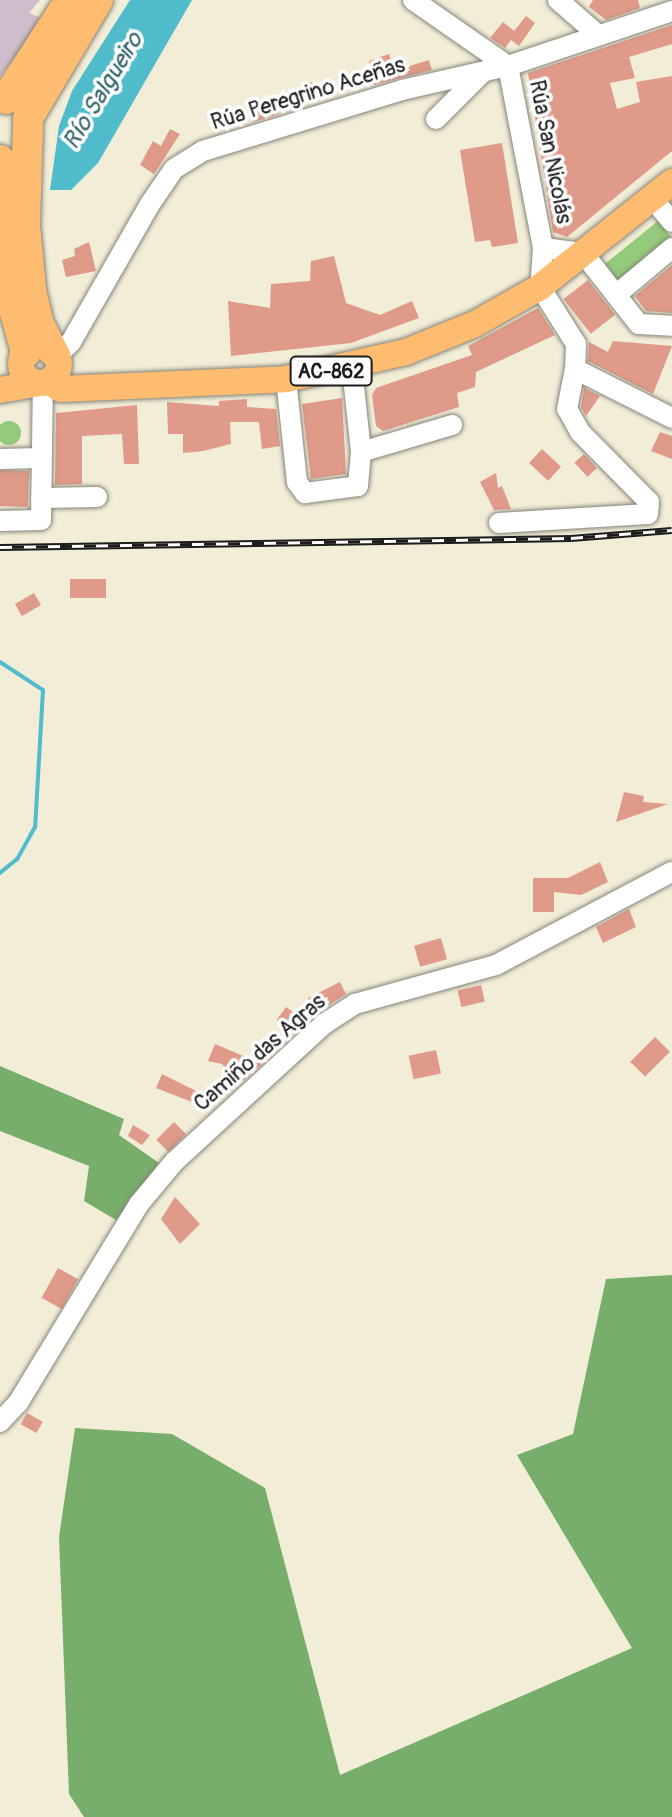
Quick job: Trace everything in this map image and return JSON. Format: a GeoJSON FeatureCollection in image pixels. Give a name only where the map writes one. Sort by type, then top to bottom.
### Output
{"type":"FeatureCollection","features":[{"type":"Feature","properties":{"kind":"highway"},"geometry":{"type":"LineString","coordinates":[[0,145],[15,143],[16,110],[70,0]]}},
{"type":"Feature","properties":{"kind":"highway"},"geometry":{"type":"LineString","coordinates":[[43,366],[39,324],[31,290],[16,110],[98,0]]}},
{"type":"Feature","properties":{"kind":"highway"},"geometry":{"type":"LineString","coordinates":[[0,160],[7,284],[43,366]]}},
{"type":"Feature","properties":{"kind":"main road","name":"AC-862"},"geometry":{"type":"LineString","coordinates":[[0,390],[43,366],[61,389],[286,379],[352,368],[475,324],[540,287],[662,190]]}},
{"type":"Feature","properties":{"kind":"main road"},"geometry":{"type":"LineString","coordinates":[[0,374],[43,366]]}},
{"type":"Feature","properties":{"kind":"street"},"geometry":{"type":"LineString","coordinates":[[413,0],[508,66]]}},
{"type":"Feature","properties":{"kind":"street"},"geometry":{"type":"LineString","coordinates":[[558,0],[597,34]]}},
{"type":"Feature","properties":{"kind":"street","name":"Rúa Peregrino Aceñas"},"geometry":{"type":"LineString","coordinates":[[43,366],[71,342],[174,169],[203,151],[246,135],[508,66],[672,11]]}},
{"type":"Feature","properties":{"kind":"street","name":"Rúa San Nicolás"},"geometry":{"type":"LineString","coordinates":[[508,66],[543,248],[540,287]]}},
{"type":"Feature","properties":{"kind":"street"},"geometry":{"type":"LineString","coordinates":[[436,119],[482,73]]}},
{"type":"Feature","properties":{"kind":"street"},"geometry":{"type":"LineString","coordinates":[[662,190],[672,222]]}},
{"type":"Feature","properties":{"kind":"street"},"geometry":{"type":"LineString","coordinates":[[543,248],[583,253],[639,324],[672,326]]}},
{"type":"Feature","properties":{"kind":"street"},"geometry":{"type":"LineString","coordinates":[[616,295],[672,248]]}},
{"type":"Feature","properties":{"kind":"street"},"geometry":{"type":"LineString","coordinates":[[499,523],[648,514],[649,502],[580,432],[567,409],[575,369],[576,344],[540,287]]}},
{"type":"Feature","properties":{"kind":"street"},"geometry":{"type":"LineString","coordinates":[[0,521],[41,520],[43,366]]}},
{"type":"Feature","properties":{"kind":"street"},"geometry":{"type":"LineString","coordinates":[[286,379],[297,482],[305,493],[358,486],[361,452],[352,368]]}},
{"type":"Feature","properties":{"kind":"street"},"geometry":{"type":"LineString","coordinates":[[575,369],[672,418]]}},
{"type":"Feature","properties":{"kind":"street"},"geometry":{"type":"LineString","coordinates":[[361,452],[452,425]]}},
{"type":"Feature","properties":{"kind":"street"},"geometry":{"type":"LineString","coordinates":[[0,459],[41,458]]}},
{"type":"Feature","properties":{"kind":"street"},"geometry":{"type":"LineString","coordinates":[[41,498],[97,497]]}},
{"type":"Feature","properties":{"kind":"street","name":"Camiño das Agras"},"geometry":{"type":"LineString","coordinates":[[0,1422],[18,1403],[139,1204],[174,1162],[324,1024],[355,1004],[496,965],[672,872]]}},
{"type":"Feature","properties":{"kind":"shaded area"},"geometry":{"type":"Polygon","coordinates":[[[0,0],[40,0],[29,13],[44,19],[0,76],[0,0]]]}},
{"type":"Feature","properties":{"kind":"green space"},"geometry":{"type":"Polygon","coordinates":[[[658,221],[672,238],[614,285],[600,268],[658,221]]]}},
{"type":"Feature","properties":{"kind":"green space"},"geometry":{"type":"Polygon","coordinates":[[[9,421],[20,428],[21,433],[14,444],[9,445],[-2,438],[-3,433],[4,422],[9,421]]]}},
{"type":"Feature","properties":{"kind":"green space"},"geometry":{"type":"Polygon","coordinates":[[[0,1066],[124,1119],[119,1135],[159,1163],[116,1220],[84,1201],[89,1166],[0,1131],[0,1066]]]}},
{"type":"Feature","properties":{"kind":"green space"},"geometry":{"type":"Polygon","coordinates":[[[672,1275],[672,1817],[84,1817],[69,1794],[59,1537],[75,1428],[172,1434],[265,1488],[340,1775],[632,1648],[517,1455],[573,1434],[606,1279],[672,1275]]]}},
{"type":"Feature","properties":{"kind":"water"},"geometry":{"type":"Polygon","coordinates":[[[130,0],[192,0],[98,163],[71,190],[50,190],[59,126],[72,91],[130,0]]]}},
{"type":"Feature","properties":{"kind":"building"},"geometry":{"type":"Polygon","coordinates":[[[593,0],[638,0],[640,8],[606,20],[589,7],[593,0]]]}},
{"type":"Feature","properties":{"kind":"building"},"geometry":{"type":"Polygon","coordinates":[[[526,16],[535,23],[519,46],[511,40],[505,48],[490,38],[503,22],[514,31],[526,16]]]}},
{"type":"Feature","properties":{"kind":"building"},"geometry":{"type":"Polygon","coordinates":[[[672,25],[672,44],[629,57],[635,78],[610,83],[617,109],[640,102],[636,82],[672,76],[672,151],[567,237],[553,232],[528,73],[672,25]]]}},
{"type":"Feature","properties":{"kind":"building"},"geometry":{"type":"Polygon","coordinates":[[[389,54],[391,61],[398,58],[400,69],[429,60],[432,70],[374,85],[369,61],[389,54]]]}},
{"type":"Feature","properties":{"kind":"building"},"geometry":{"type":"Polygon","coordinates":[[[312,82],[319,96],[300,102],[295,89],[312,82]]]}},
{"type":"Feature","properties":{"kind":"building"},"geometry":{"type":"Polygon","coordinates":[[[276,98],[279,114],[254,122],[250,104],[276,98]]]}},
{"type":"Feature","properties":{"kind":"building"},"geometry":{"type":"Polygon","coordinates":[[[170,129],[180,134],[154,174],[140,165],[153,141],[161,146],[170,129]]]}},
{"type":"Feature","properties":{"kind":"building"},"geometry":{"type":"Polygon","coordinates":[[[502,143],[518,243],[492,247],[490,240],[475,242],[460,150],[502,143]]]}},
{"type":"Feature","properties":{"kind":"building"},"geometry":{"type":"Polygon","coordinates":[[[89,242],[96,271],[66,277],[62,260],[75,256],[74,249],[89,242]]]}},
{"type":"Feature","properties":{"kind":"building"},"geometry":{"type":"Polygon","coordinates":[[[334,256],[346,303],[380,315],[412,301],[419,318],[351,343],[231,356],[228,301],[270,308],[271,284],[310,281],[311,261],[334,256]]]}},
{"type":"Feature","properties":{"kind":"building"},"geometry":{"type":"Polygon","coordinates":[[[672,265],[672,313],[646,311],[635,296],[672,265]]]}},
{"type":"Feature","properties":{"kind":"building"},"geometry":{"type":"Polygon","coordinates":[[[588,280],[615,315],[591,334],[564,299],[588,280]]]}},
{"type":"Feature","properties":{"kind":"building"},"geometry":{"type":"Polygon","coordinates":[[[538,308],[555,335],[476,372],[475,387],[457,393],[459,407],[383,431],[376,426],[372,395],[376,388],[472,355],[468,346],[538,308]]]}},
{"type":"Feature","properties":{"kind":"building"},"geometry":{"type":"Polygon","coordinates":[[[613,341],[672,346],[653,394],[588,361],[589,342],[608,352],[613,341]]]}},
{"type":"Feature","properties":{"kind":"building"},"geometry":{"type":"Polygon","coordinates":[[[584,388],[600,396],[586,416],[581,407],[584,388]]]}},
{"type":"Feature","properties":{"kind":"building"},"geometry":{"type":"Polygon","coordinates":[[[342,398],[346,474],[311,479],[302,404],[342,398]]]}},
{"type":"Feature","properties":{"kind":"building"},"geometry":{"type":"Polygon","coordinates":[[[247,399],[247,407],[276,409],[280,446],[262,449],[259,422],[230,422],[231,444],[203,451],[183,453],[183,434],[168,434],[167,402],[219,406],[219,401],[247,399]]]}},
{"type":"Feature","properties":{"kind":"building"},"geometry":{"type":"Polygon","coordinates":[[[137,405],[139,464],[124,464],[122,434],[82,436],[82,484],[55,485],[56,413],[137,405]]]}},
{"type":"Feature","properties":{"kind":"building"},"geometry":{"type":"Polygon","coordinates":[[[660,432],[672,436],[672,459],[651,451],[660,432]]]}},
{"type":"Feature","properties":{"kind":"building"},"geometry":{"type":"Polygon","coordinates":[[[542,449],[561,467],[548,481],[529,463],[542,449]]]}},
{"type":"Feature","properties":{"kind":"building"},"geometry":{"type":"Polygon","coordinates":[[[584,454],[597,468],[587,477],[574,463],[584,454]]]}},
{"type":"Feature","properties":{"kind":"building"},"geometry":{"type":"Polygon","coordinates":[[[0,470],[29,471],[28,507],[0,506],[0,470]]]}},
{"type":"Feature","properties":{"kind":"building"},"geometry":{"type":"Polygon","coordinates":[[[496,473],[498,488],[502,486],[511,509],[494,510],[480,482],[496,473]]]}},
{"type":"Feature","properties":{"kind":"building"},"geometry":{"type":"Polygon","coordinates":[[[70,579],[106,579],[106,598],[70,598],[70,579]]]}},
{"type":"Feature","properties":{"kind":"building"},"geometry":{"type":"Polygon","coordinates":[[[34,593],[41,605],[22,616],[15,604],[34,593]]]}},
{"type":"Feature","properties":{"kind":"building"},"geometry":{"type":"Polygon","coordinates":[[[624,792],[644,796],[643,802],[668,804],[616,822],[624,792]]]}},
{"type":"Feature","properties":{"kind":"building"},"geometry":{"type":"Polygon","coordinates":[[[600,862],[608,882],[581,895],[554,892],[554,912],[533,912],[533,878],[568,878],[600,862]]]}},
{"type":"Feature","properties":{"kind":"building"},"geometry":{"type":"Polygon","coordinates":[[[629,909],[636,927],[603,943],[596,927],[629,909]]]}},
{"type":"Feature","properties":{"kind":"building"},"geometry":{"type":"Polygon","coordinates":[[[441,938],[447,959],[420,967],[414,946],[441,938]]]}},
{"type":"Feature","properties":{"kind":"building"},"geometry":{"type":"Polygon","coordinates":[[[340,982],[346,994],[315,1014],[308,998],[340,982]]]}},
{"type":"Feature","properties":{"kind":"building"},"geometry":{"type":"Polygon","coordinates":[[[481,985],[485,1002],[461,1007],[458,990],[481,985]]]}},
{"type":"Feature","properties":{"kind":"building"},"geometry":{"type":"Polygon","coordinates":[[[286,1007],[304,1020],[294,1033],[277,1020],[286,1007]]]}},
{"type":"Feature","properties":{"kind":"building"},"geometry":{"type":"Polygon","coordinates":[[[655,1037],[670,1052],[645,1077],[630,1062],[655,1037]]]}},
{"type":"Feature","properties":{"kind":"building"},"geometry":{"type":"Polygon","coordinates":[[[215,1044],[262,1064],[241,1083],[222,1064],[208,1061],[215,1044]]]}},
{"type":"Feature","properties":{"kind":"building"},"geometry":{"type":"Polygon","coordinates":[[[436,1050],[441,1073],[414,1079],[409,1056],[436,1050]]]}},
{"type":"Feature","properties":{"kind":"building"},"geometry":{"type":"Polygon","coordinates":[[[162,1074],[196,1091],[192,1102],[156,1088],[162,1074]]]}},
{"type":"Feature","properties":{"kind":"building"},"geometry":{"type":"Polygon","coordinates":[[[174,1122],[186,1134],[168,1152],[156,1140],[174,1122]]]}},
{"type":"Feature","properties":{"kind":"building"},"geometry":{"type":"Polygon","coordinates":[[[133,1125],[150,1135],[142,1145],[128,1136],[133,1125]]]}},
{"type":"Feature","properties":{"kind":"building"},"geometry":{"type":"Polygon","coordinates":[[[175,1197],[200,1224],[180,1244],[161,1219],[175,1197]]]}},
{"type":"Feature","properties":{"kind":"building"},"geometry":{"type":"Polygon","coordinates":[[[58,1268],[78,1279],[62,1309],[42,1298],[58,1268]]]}},
{"type":"Feature","properties":{"kind":"building"},"geometry":{"type":"Polygon","coordinates":[[[27,1413],[43,1422],[36,1433],[21,1424],[27,1413]]]}},
{"type":"Feature","properties":{"kind":"waterway","name":"Río Salgueiro"},"geometry":{"type":"LineString","coordinates":[[0,662],[43,690],[35,827],[17,859],[0,873]]}},
{"type":"Feature","properties":{"kind":"railway"},"geometry":{"type":"LineString","coordinates":[[0,547],[571,538],[672,530]]}}]}
